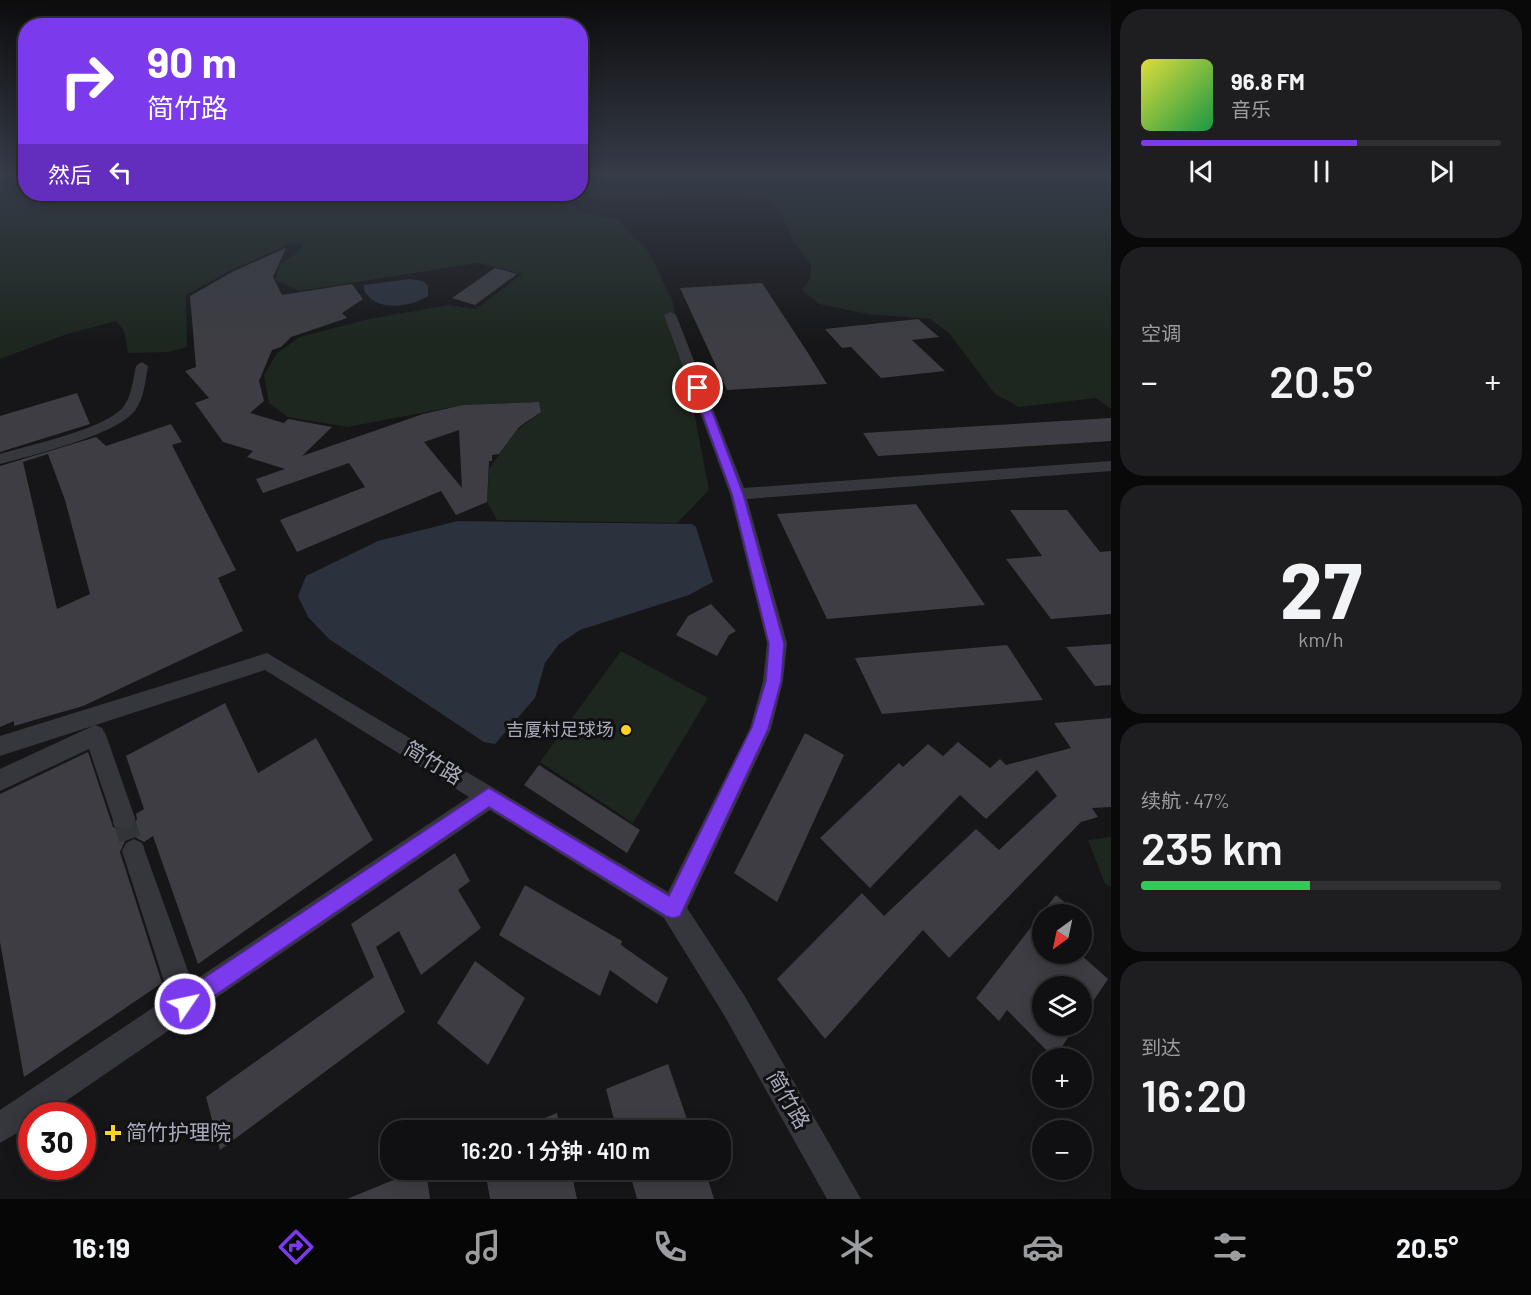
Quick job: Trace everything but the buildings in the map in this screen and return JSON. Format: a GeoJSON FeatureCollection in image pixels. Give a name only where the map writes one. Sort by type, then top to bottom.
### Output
{"type":"FeatureCollection","features":[{"type":"Feature","properties":{"kind":"street"},"geometry":{"type":"LineString","coordinates":[[670,315],[738,494],[777,644],[773,681],[760,729],[673,909]]}},
{"type":"Feature","properties":{"kind":"street"},"geometry":{"type":"LineString","coordinates":[[0,459],[98,427],[127,411],[135,398],[142,366]]}},
{"type":"Feature","properties":{"kind":"street"},"geometry":{"type":"LineString","coordinates":[[738,494],[1111,466]]}},
{"type":"Feature","properties":{"kind":"street","name":"简竹路"},"geometry":{"type":"LineString","coordinates":[[0,746],[267,661],[673,909],[734,1005],[845,1199]]}},
{"type":"Feature","properties":{"kind":"street"},"geometry":{"type":"LineString","coordinates":[[0,780],[95,735],[123,818]]}},
{"type":"Feature","properties":{"kind":"street"},"geometry":{"type":"LineString","coordinates":[[0,1128],[489,797]]}},
{"type":"Feature","properties":{"kind":"street"},"geometry":{"type":"LineString","coordinates":[[134,850],[185,1004]]}},
{"type":"Feature","properties":{"kind":"shaded area"},"geometry":{"type":"Polygon","coordinates":[[[0,231],[629,231],[649,252],[673,302],[709,490],[677,523],[497,520],[487,502],[489,469],[515,432],[541,412],[539,402],[463,405],[348,427],[288,417],[269,403],[264,375],[277,353],[300,337],[369,319],[449,305],[476,309],[522,274],[478,263],[299,291],[275,280],[280,264],[301,250],[302,244],[292,243],[230,271],[186,295],[187,347],[169,352],[128,353],[124,331],[116,321],[67,334],[0,359],[0,231]]]}},
{"type":"Feature","properties":{"kind":"shaded area"},"geometry":{"type":"Polygon","coordinates":[[[788,231],[1111,231],[1111,409],[1096,398],[1019,407],[995,394],[949,333],[930,319],[868,314],[819,304],[802,290],[810,279],[811,265],[792,240],[788,231]]]}},
{"type":"Feature","properties":{"kind":"shaded area"},"geometry":{"type":"Polygon","coordinates":[[[410,279],[423,281],[428,286],[428,296],[412,303],[393,306],[376,302],[364,290],[364,285],[410,279]]]}},
{"type":"Feature","properties":{"kind":"shaded area"},"geometry":{"type":"Polygon","coordinates":[[[458,521],[692,524],[696,527],[713,582],[689,595],[580,630],[559,644],[545,663],[535,698],[495,744],[484,742],[329,639],[308,617],[298,596],[306,576],[378,541],[458,521]]]}},
{"type":"Feature","properties":{"kind":"shaded area","name":"吉厦村足球场"},"geometry":{"type":"Polygon","coordinates":[[[621,651],[708,698],[633,823],[540,762],[621,651]]]}},
{"type":"Feature","properties":{"kind":"shaded area"},"geometry":{"type":"Polygon","coordinates":[[[1111,837],[1111,887],[1105,884],[1088,840],[1111,837]]]}},
{"type":"Feature","properties":{"kind":"tunnel"},"geometry":{"type":"LineString","coordinates":[[123,818],[134,851]]}},
{"type":"Feature","properties":{"kind":"place","name":"吉厦村足球场"},"geometry":{"type":"Point","coordinates":[626,730]}},
{"type":"Feature","properties":{"kind":"place","name":"简竹护理院"},"geometry":{"type":"Point","coordinates":[113,1133]}},
{"type":"Feature","properties":{"kind":"route"},"geometry":{"type":"LineString","coordinates":[[185,1004],[489,797],[673,909],[760,729],[773,681],[777,644],[738,494],[698,388]]}}]}
